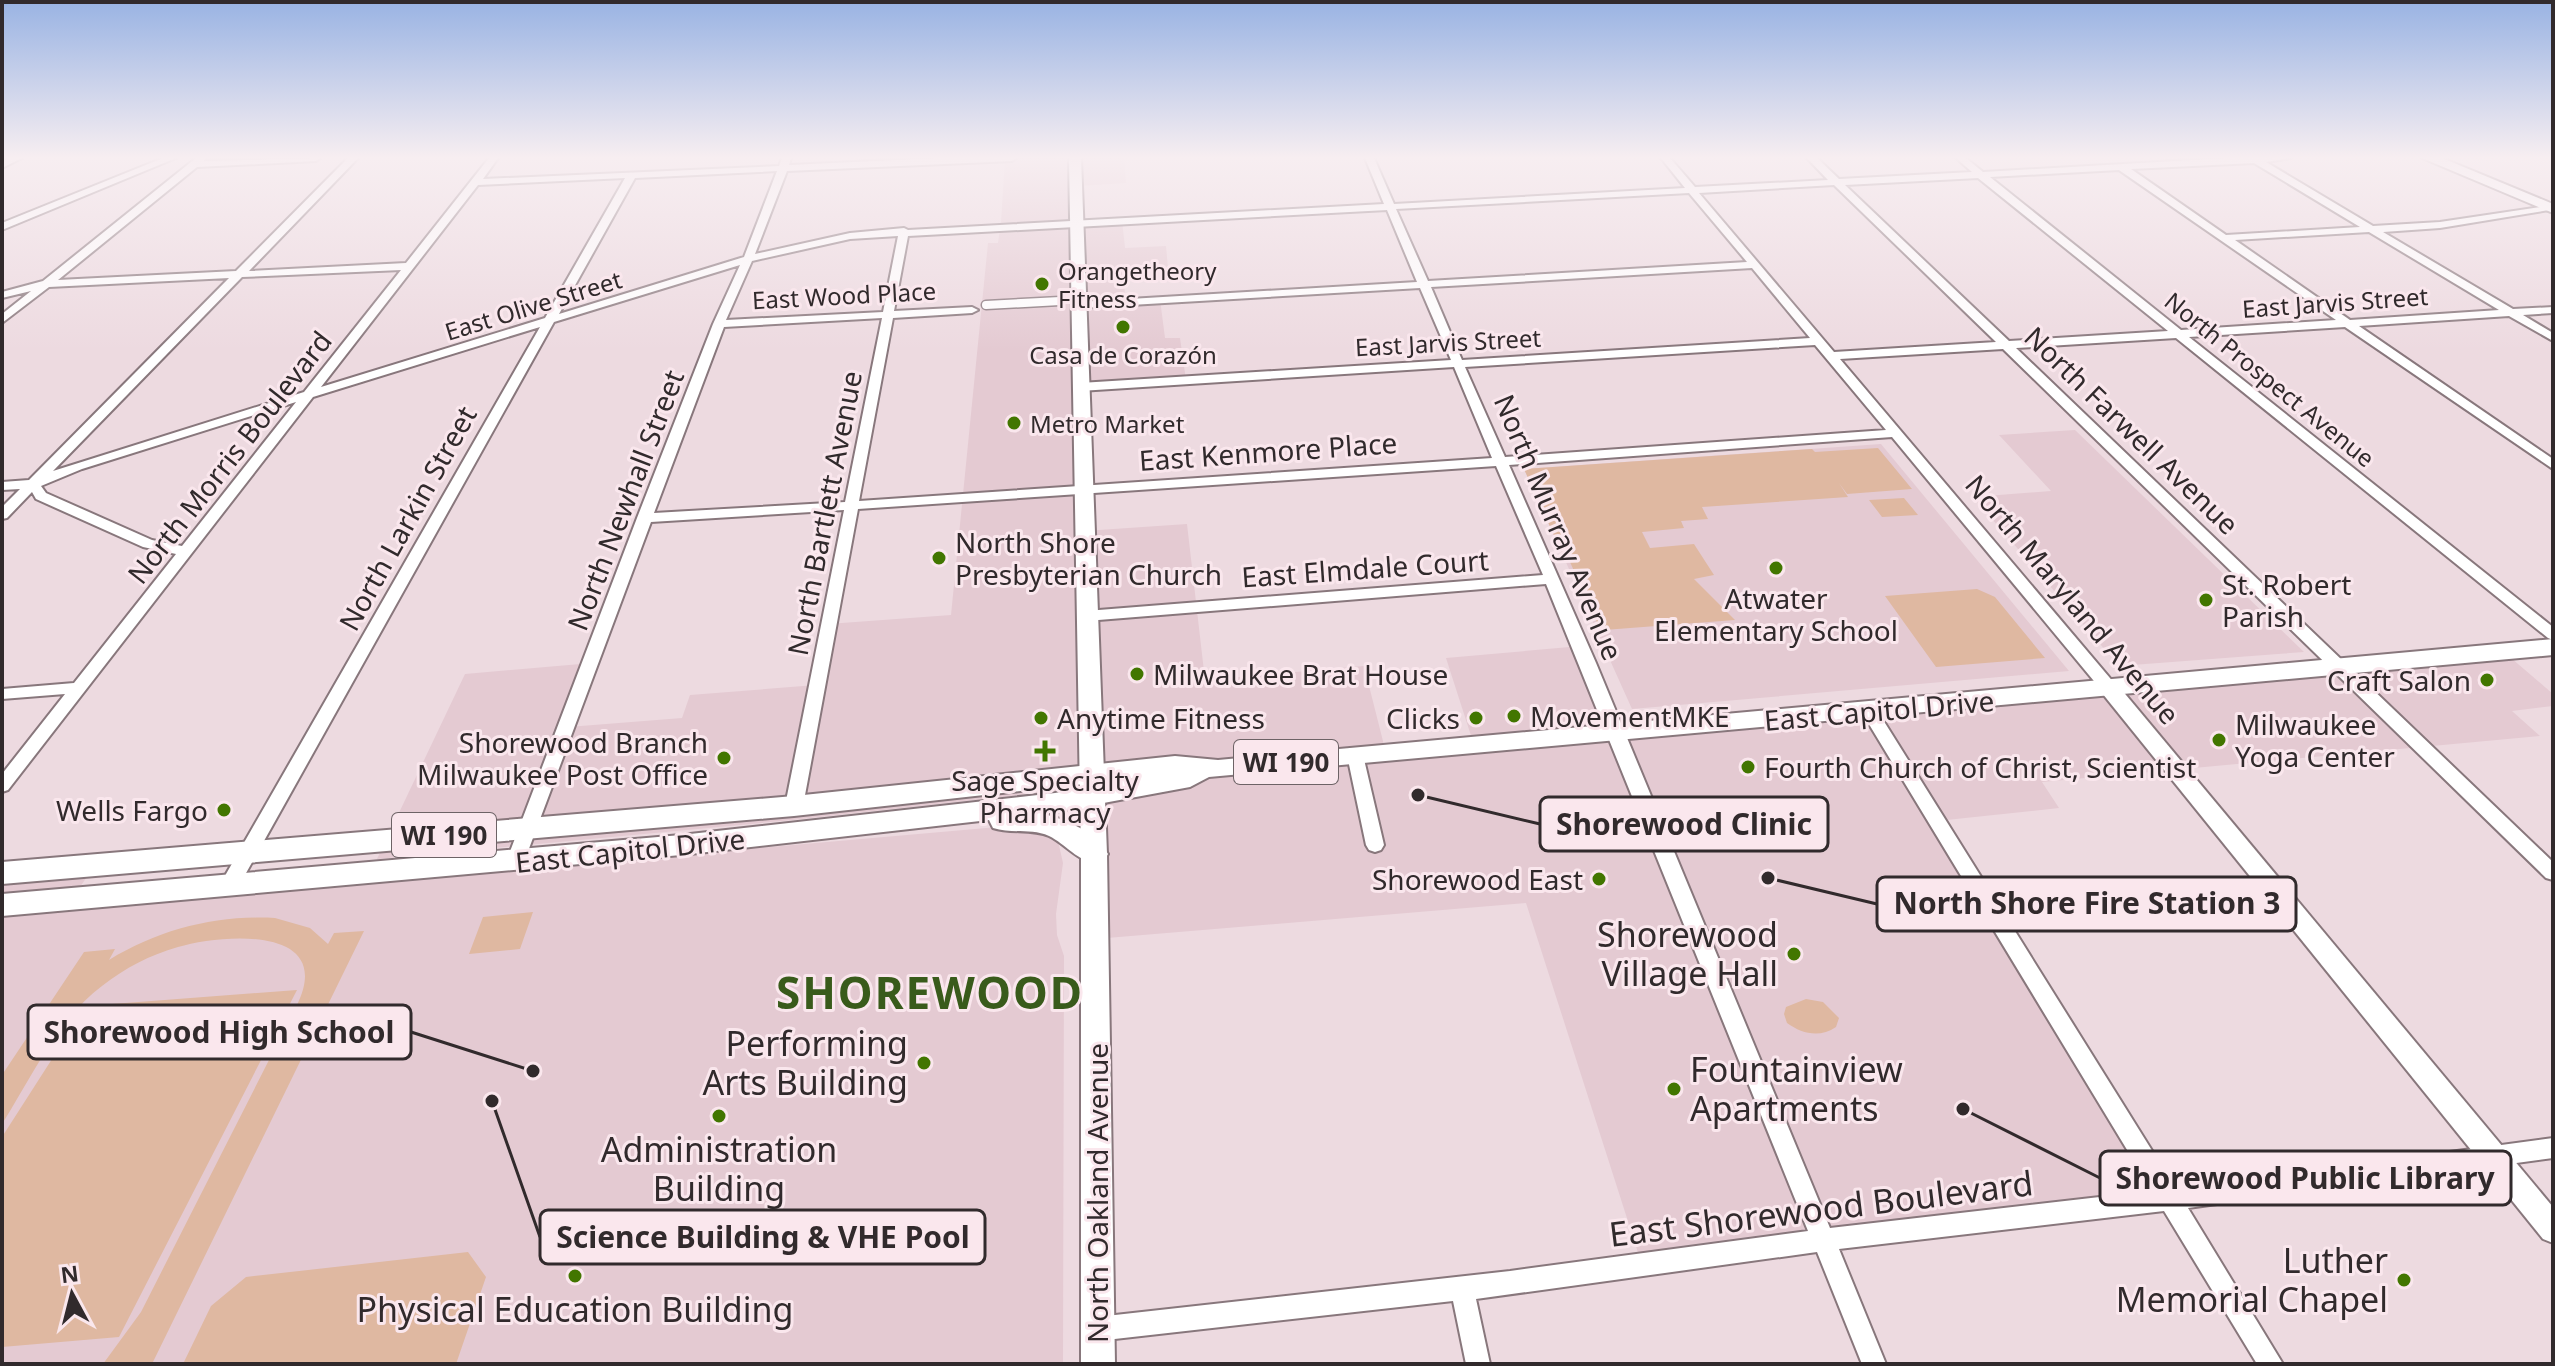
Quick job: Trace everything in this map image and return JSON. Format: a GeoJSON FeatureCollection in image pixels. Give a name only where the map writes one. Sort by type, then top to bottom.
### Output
{"type":"FeatureCollection","features":[{"type":"Feature","properties":{"kind":"main road","name":"North Oakland Avenue"},"geometry":{"type":"LineString","coordinates":[[1077,222],[1094,854],[1098,1364]]}},
{"type":"Feature","properties":{"kind":"main road","name":"East Capitol Drive"},"geometry":{"type":"LineString","coordinates":[[2,873],[794,806],[1190,778],[1205,770],[1355,755],[1617,734],[2553,647]]}},
{"type":"Feature","properties":{"kind":"main road","name":"East Capitol Drive"},"geometry":{"type":"LineString","coordinates":[[2,905],[515,862],[832,828],[1092,785]]}},
{"type":"Feature","properties":{"kind":"main road"},"geometry":{"type":"LineString","coordinates":[[609,852],[657,839],[769,827],[786,818],[794,806]]}},
{"type":"Feature","properties":{"kind":"main road"},"geometry":{"type":"LineString","coordinates":[[832,828],[867,832],[1025,820],[1062,828],[1094,854]]}},
{"type":"Feature","properties":{"kind":"street"},"geometry":{"type":"LineString","coordinates":[[2,320],[123,222]]}},
{"type":"Feature","properties":{"kind":"street"},"geometry":{"type":"LineString","coordinates":[[2,515],[291,222]]}},
{"type":"Feature","properties":{"kind":"street","name":"North Morris Boulevard"},"geometry":{"type":"LineString","coordinates":[[2,786],[444,222]]}},
{"type":"Feature","properties":{"kind":"street","name":"North Larkin Street"},"geometry":{"type":"LineString","coordinates":[[229,886],[605,222]]}},
{"type":"Feature","properties":{"kind":"street","name":"North Newhall Street"},"geometry":{"type":"LineString","coordinates":[[515,862],[644,518],[762,222]]}},
{"type":"Feature","properties":{"kind":"street","name":"East Olive Street"},"geometry":{"type":"LineString","coordinates":[[2,486],[33,484],[77,466],[748,259],[850,236],[1082,222]]}},
{"type":"Feature","properties":{"kind":"street","name":"North Murray Avenue"},"geometry":{"type":"LineString","coordinates":[[1397,222],[1553,579],[1874,1364]]}},
{"type":"Feature","properties":{"kind":"street","name":"North Maryland Avenue"},"geometry":{"type":"LineString","coordinates":[[1718,222],[2109,688],[2553,1229]]}},
{"type":"Feature","properties":{"kind":"street","name":"North Farwell Avenue"},"geometry":{"type":"LineString","coordinates":[[1877,222],[2553,873]]}},
{"type":"Feature","properties":{"kind":"street","name":"North Prospect Avenue"},"geometry":{"type":"LineString","coordinates":[[2039,222],[2553,635]]}},
{"type":"Feature","properties":{"kind":"street"},"geometry":{"type":"LineString","coordinates":[[2200,222],[2553,465]]}},
{"type":"Feature","properties":{"kind":"street"},"geometry":{"type":"LineString","coordinates":[[2361,222],[2553,338]]}},
{"type":"Feature","properties":{"kind":"street"},"geometry":{"type":"LineString","coordinates":[[2224,238],[2461,222]]}},
{"type":"Feature","properties":{"kind":"street","name":"North Bartlett Avenue"},"geometry":{"type":"LineString","coordinates":[[794,806],[904,231]]}},
{"type":"Feature","properties":{"kind":"street"},"geometry":{"type":"LineString","coordinates":[[1079,305],[1754,265]]}},
{"type":"Feature","properties":{"kind":"street"},"geometry":{"type":"LineString","coordinates":[[2,295],[45,284],[409,266]]}},
{"type":"Feature","properties":{"kind":"street"},"geometry":{"type":"LineString","coordinates":[[986,305],[1060,301]]}},
{"type":"Feature","properties":{"kind":"street","name":"East Wood Place"},"geometry":{"type":"LineString","coordinates":[[719,324],[972,310]]}},
{"type":"Feature","properties":{"kind":"street","name":"East Jarvis Street"},"geometry":{"type":"LineString","coordinates":[[1832,356],[2553,310]]}},
{"type":"Feature","properties":{"kind":"street","name":"East Jarvis Street"},"geometry":{"type":"LineString","coordinates":[[1080,387],[1818,341]]}},
{"type":"Feature","properties":{"kind":"street","name":"East Kenmore Place"},"geometry":{"type":"LineString","coordinates":[[644,518],[1084,491],[1895,433]]}},
{"type":"Feature","properties":{"kind":"street"},"geometry":{"type":"LineString","coordinates":[[33,484],[41,496],[148,544],[185,551]]}},
{"type":"Feature","properties":{"kind":"street","name":"East Elmdale Court"},"geometry":{"type":"LineString","coordinates":[[1086,616],[1553,579]]}},
{"type":"Feature","properties":{"kind":"street"},"geometry":{"type":"LineString","coordinates":[[2,694],[78,688]]}},
{"type":"Feature","properties":{"kind":"street"},"geometry":{"type":"LineString","coordinates":[[1869,711],[2271,1364]]}},
{"type":"Feature","properties":{"kind":"street"},"geometry":{"type":"LineString","coordinates":[[1355,755],[1375,845]]}},
{"type":"Feature","properties":{"kind":"street","name":"East Shorewood Boulevard"},"geometry":{"type":"LineString","coordinates":[[1097,1329],[1462,1289],[1822,1240],[2171,1200],[2553,1148]]}},
{"type":"Feature","properties":{"kind":"street"},"geometry":{"type":"LineString","coordinates":[[1462,1289],[1478,1364]]}},
{"type":"Feature","properties":{"kind":"shaded area"},"geometry":{"type":"Polygon","coordinates":[[[1001,222],[1122,222],[1125,248],[1166,246],[1168,268],[1124,271],[1125,301],[1160,299],[1165,338],[1180,338],[1186,380],[1080,387],[1084,531],[1187,524],[1205,680],[1364,666],[1386,753],[1474,745],[1446,658],[1581,646],[1618,734],[2504,652],[2553,694],[2553,706],[2512,711],[2540,736],[2042,782],[2059,808],[1937,821],[2171,1200],[1642,1265],[1526,903],[1095,939],[1092,787],[792,820],[377,859],[465,674],[592,663],[568,727],[682,718],[690,695],[816,685],[828,624],[951,615],[988,243],[998,243],[1001,222]]]}},
{"type":"Feature","properties":{"kind":"shaded area"},"geometry":{"type":"Polygon","coordinates":[[[2075,430],[2304,652],[2119,666],[1973,497],[2051,491],[1999,435],[2075,430]]]}},
{"type":"Feature","properties":{"kind":"shaded area","name":"Atwater Elementary School"},"geometry":{"type":"Polygon","coordinates":[[[1881,444],[2069,671],[1632,709],[1524,469],[1881,444]]]}},
{"type":"Feature","properties":{"kind":"shaded area"},"geometry":{"type":"Polygon","coordinates":[[[1878,448],[1912,489],[1847,494],[1839,483],[1848,497],[1702,507],[1708,519],[1681,521],[1684,528],[1642,532],[1650,548],[1694,544],[1714,575],[1694,579],[1735,620],[1604,630],[1599,627],[1566,553],[1561,551],[1524,469],[1812,449],[1815,452],[1878,448]]]}},
{"type":"Feature","properties":{"kind":"shaded area"},"geometry":{"type":"Polygon","coordinates":[[[1904,498],[1918,515],[1882,517],[1869,500],[1904,498]]]}},
{"type":"Feature","properties":{"kind":"shaded area"},"geometry":{"type":"Polygon","coordinates":[[[1977,589],[1995,597],[2045,658],[1936,667],[1885,596],[1977,589]]]}},
{"type":"Feature","properties":{"kind":"shaded area"},"geometry":{"type":"Polygon","coordinates":[[[1009,826],[1044,831],[1058,841],[1063,863],[1056,914],[1057,935],[1064,956],[1063,1364],[2,1364],[2,873],[95,865],[65,909],[1009,826]]]}},
{"type":"Feature","properties":{"kind":"shaded area"},"geometry":{"type":"Polygon","coordinates":[[[533,912],[520,949],[469,954],[483,917],[533,912]]]}},
{"type":"Feature","properties":{"kind":"shaded area"},"geometry":{"type":"Polygon","coordinates":[[[275,918],[310,928],[328,944],[334,933],[364,931],[152,1364],[103,1364],[141,1312],[297,1005],[305,979],[301,960],[288,948],[269,941],[245,939],[197,942],[158,954],[111,979],[72,1015],[46,1050],[2,1124],[2,1075],[84,952],[115,949],[109,960],[148,940],[189,926],[231,919],[275,918]]]}},
{"type":"Feature","properties":{"kind":"shaded area"},"geometry":{"type":"Polygon","coordinates":[[[297,990],[119,1337],[2,1347],[2,1137],[86,1006],[297,990]]]}},
{"type":"Feature","properties":{"kind":"shaded area"},"geometry":{"type":"Polygon","coordinates":[[[1806,999],[1823,1002],[1839,1018],[1836,1027],[1824,1033],[1811,1033],[1787,1023],[1784,1014],[1786,1007],[1806,999]]]}},
{"type":"Feature","properties":{"kind":"shaded area"},"geometry":{"type":"Polygon","coordinates":[[[468,1252],[486,1277],[456,1364],[183,1364],[211,1306],[246,1277],[468,1252]]]}},
{"type":"Feature","properties":{"kind":"place","name":"Orangetheory Fitness"},"geometry":{"type":"Point","coordinates":[1042,284]}},
{"type":"Feature","properties":{"kind":"place","name":"Casa de Corazón"},"geometry":{"type":"Point","coordinates":[1123,327]}},
{"type":"Feature","properties":{"kind":"place","name":"Metro Market"},"geometry":{"type":"Point","coordinates":[1014,423]}},
{"type":"Feature","properties":{"kind":"place","name":"North Shore Presbyterian Church"},"geometry":{"type":"Point","coordinates":[939,558]}},
{"type":"Feature","properties":{"kind":"place","name":"Atwater Elementary School"},"geometry":{"type":"Point","coordinates":[1776,568]}},
{"type":"Feature","properties":{"kind":"place","name":"St. Robert Parish"},"geometry":{"type":"Point","coordinates":[2206,600]}},
{"type":"Feature","properties":{"kind":"place","name":"Milwaukee Brat House"},"geometry":{"type":"Point","coordinates":[1137,674]}},
{"type":"Feature","properties":{"kind":"place","name":"Craft Salon"},"geometry":{"type":"Point","coordinates":[2487,680]}},
{"type":"Feature","properties":{"kind":"place","name":"MovementMKE"},"geometry":{"type":"Point","coordinates":[1514,716]}},
{"type":"Feature","properties":{"kind":"place","name":"Anytime Fitness"},"geometry":{"type":"Point","coordinates":[1041,718]}},
{"type":"Feature","properties":{"kind":"place","name":"Clicks"},"geometry":{"type":"Point","coordinates":[1476,718]}},
{"type":"Feature","properties":{"kind":"place","name":"Milwaukee Yoga Center"},"geometry":{"type":"Point","coordinates":[2219,740]}},
{"type":"Feature","properties":{"kind":"place","name":"Sage Specialty Pharmacy"},"geometry":{"type":"Point","coordinates":[1045,751]}},
{"type":"Feature","properties":{"kind":"place","name":"Shorewood Branch Milwaukee Post Office"},"geometry":{"type":"Point","coordinates":[724,758]}},
{"type":"Feature","properties":{"kind":"place","name":"Fourth Church of Christ, Scientist"},"geometry":{"type":"Point","coordinates":[1748,767]}},
{"type":"Feature","properties":{"kind":"place","name":"Shorewood Clinic"},"geometry":{"type":"Point","coordinates":[1418,795]}},
{"type":"Feature","properties":{"kind":"place","name":"Wells Fargo"},"geometry":{"type":"Point","coordinates":[224,810]}},
{"type":"Feature","properties":{"kind":"place","name":"North Shore Fire Station 3"},"geometry":{"type":"Point","coordinates":[1768,878]}},
{"type":"Feature","properties":{"kind":"place","name":"Shorewood East"},"geometry":{"type":"Point","coordinates":[1599,879]}},
{"type":"Feature","properties":{"kind":"place","name":"Shorewood Village Hall"},"geometry":{"type":"Point","coordinates":[1794,954]}},
{"type":"Feature","properties":{"kind":"place","name":"Performing Arts Building"},"geometry":{"type":"Point","coordinates":[924,1063]}},
{"type":"Feature","properties":{"kind":"place","name":"Shorewood High School"},"geometry":{"type":"Point","coordinates":[533,1071]}},
{"type":"Feature","properties":{"kind":"place","name":"Fountainview Apartments"},"geometry":{"type":"Point","coordinates":[1674,1089]}},
{"type":"Feature","properties":{"kind":"place","name":"Science Building & VHE Pool"},"geometry":{"type":"Point","coordinates":[492,1101]}},
{"type":"Feature","properties":{"kind":"place","name":"Shorewood Public Library"},"geometry":{"type":"Point","coordinates":[1963,1109]}},
{"type":"Feature","properties":{"kind":"place","name":"Administration Building"},"geometry":{"type":"Point","coordinates":[719,1116]}},
{"type":"Feature","properties":{"kind":"place","name":"Physical Education Building"},"geometry":{"type":"Point","coordinates":[575,1276]}},
{"type":"Feature","properties":{"kind":"place","name":"Luther Memorial Chapel"},"geometry":{"type":"Point","coordinates":[2404,1280]}},
{"type":"Feature","properties":{"kind":"district","name":"SHOREWOOD"},"geometry":{"type":"Point","coordinates":[930,992]}}]}
